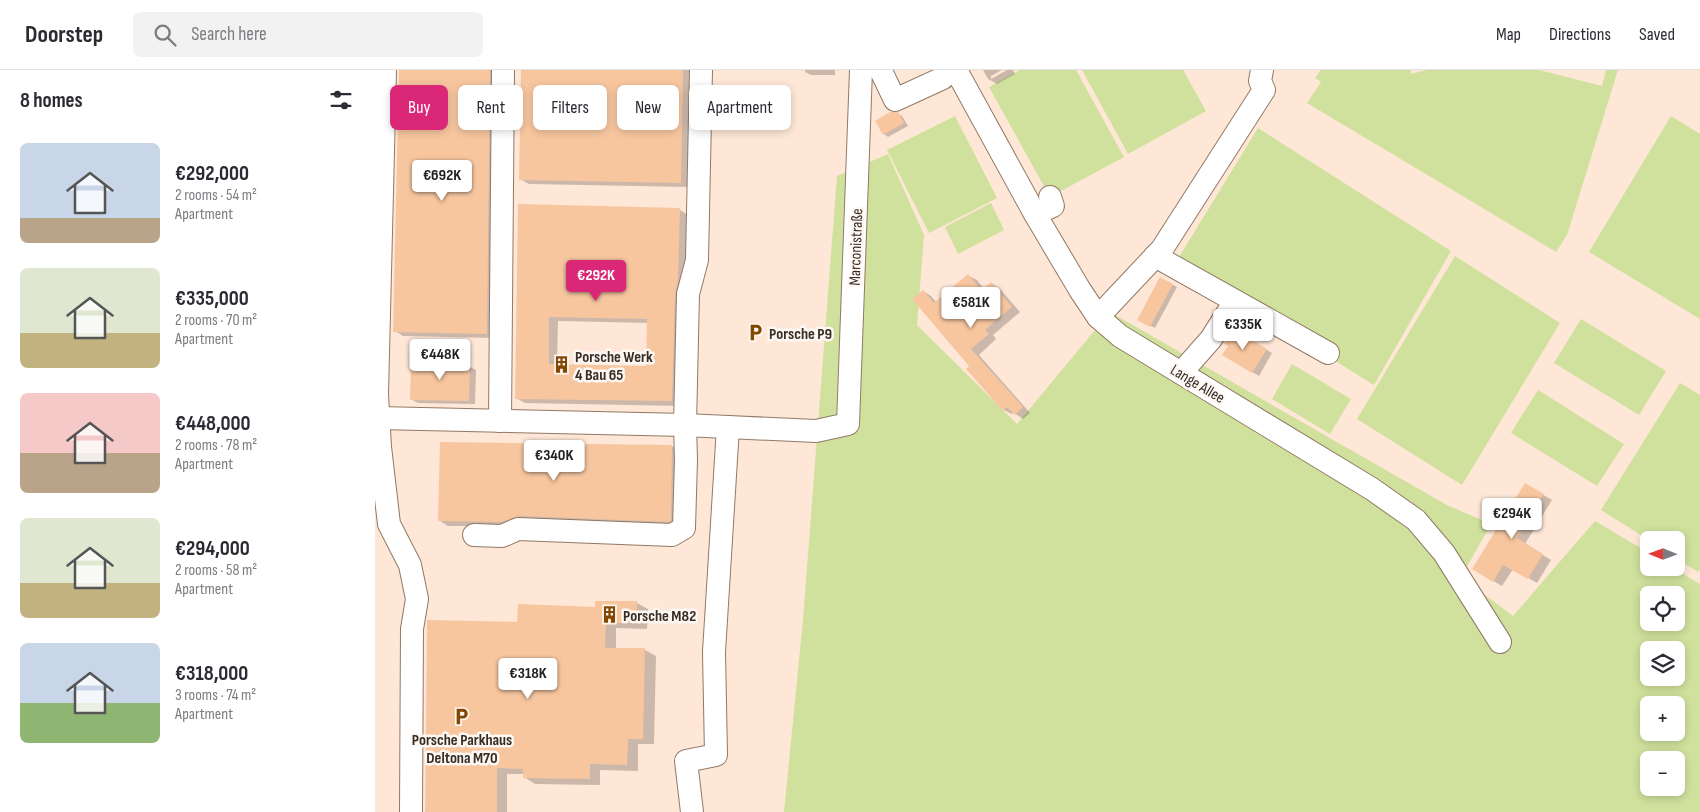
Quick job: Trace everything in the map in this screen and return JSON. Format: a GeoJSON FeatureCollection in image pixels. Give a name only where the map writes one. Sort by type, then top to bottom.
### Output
{"type":"FeatureCollection","features":[{"type":"Feature","properties":{"kind":"lane"},"geometry":{"type":"LineString","coordinates":[[385,70],[377,394],[380,448],[389,524],[410,565],[417,599],[413,629],[411,812]]}},
{"type":"Feature","properties":{"kind":"lane"},"geometry":{"type":"LineString","coordinates":[[500,421],[503,70]]}},
{"type":"Feature","properties":{"kind":"lane"},"geometry":{"type":"LineString","coordinates":[[474,535],[502,536],[518,529],[672,535],[684,528],[688,294],[697,260],[701,70]]}},
{"type":"Feature","properties":{"kind":"lane","name":"Marconistraße"},"geometry":{"type":"LineString","coordinates":[[728,427],[816,431],[848,424],[861,70]]}},
{"type":"Feature","properties":{"kind":"lane"},"geometry":{"type":"LineString","coordinates":[[881,70],[895,100],[939,75]]}},
{"type":"Feature","properties":{"kind":"lane"},"geometry":{"type":"LineString","coordinates":[[1098,317],[1162,249],[1264,90],[1260,81],[1262,70]]}},
{"type":"Feature","properties":{"kind":"lane","name":"Lange Allee"},"geometry":{"type":"LineString","coordinates":[[939,75],[1035,214],[1098,317],[1120,336],[1372,490],[1416,520],[1444,553],[1500,642]]}},
{"type":"Feature","properties":{"kind":"lane"},"geometry":{"type":"LineString","coordinates":[[1035,214],[1053,206],[1050,198]]}},
{"type":"Feature","properties":{"kind":"lane"},"geometry":{"type":"LineString","coordinates":[[1155,256],[1328,353]]}},
{"type":"Feature","properties":{"kind":"lane"},"geometry":{"type":"LineString","coordinates":[[1181,373],[1211,339],[1235,301]]}},
{"type":"Feature","properties":{"kind":"lane"},"geometry":{"type":"LineString","coordinates":[[378,418],[728,427],[714,652],[716,756],[687,762],[692,812]]}},
{"type":"Feature","properties":{"kind":"green space"},"geometry":{"type":"Polygon","coordinates":[[[1020,70],[1076,70],[1124,157],[1050,197],[989,87],[1020,70]]]}},
{"type":"Feature","properties":{"kind":"green space"},"geometry":{"type":"Polygon","coordinates":[[[1082,70],[1183,70],[1206,111],[1128,154],[1082,70]]]}},
{"type":"Feature","properties":{"kind":"green space"},"geometry":{"type":"Polygon","coordinates":[[[1321,70],[1411,70],[1411,74],[1427,70],[1539,70],[1602,86],[1606,70],[1618,70],[1567,235],[1556,252],[1307,103],[1321,82],[1315,78],[1321,70]]]}},
{"type":"Feature","properties":{"kind":"green space"},"geometry":{"type":"Polygon","coordinates":[[[955,116],[997,198],[929,233],[887,150],[955,116]]]}},
{"type":"Feature","properties":{"kind":"green space"},"geometry":{"type":"Polygon","coordinates":[[[1671,116],[1700,134],[1700,319],[1589,252],[1671,116]]]}},
{"type":"Feature","properties":{"kind":"green space"},"geometry":{"type":"Polygon","coordinates":[[[1258,128],[1451,251],[1374,385],[1176,262],[1258,128]]]}},
{"type":"Feature","properties":{"kind":"green space"},"geometry":{"type":"Polygon","coordinates":[[[888,154],[924,235],[917,325],[1017,424],[1110,312],[1447,505],[1491,524],[1461,577],[1513,616],[1595,521],[1640,548],[1640,576],[1685,575],[1700,584],[1700,812],[784,812],[803,620],[837,176],[888,154]]]}},
{"type":"Feature","properties":{"kind":"green space"},"geometry":{"type":"Polygon","coordinates":[[[991,203],[1004,230],[958,254],[945,227],[991,203]]]}},
{"type":"Feature","properties":{"kind":"green space"},"geometry":{"type":"Polygon","coordinates":[[[1455,256],[1560,323],[1462,485],[1357,419],[1455,256]]]}},
{"type":"Feature","properties":{"kind":"green space"},"geometry":{"type":"Polygon","coordinates":[[[1581,319],[1666,371],[1639,415],[1554,363],[1581,319]]]}},
{"type":"Feature","properties":{"kind":"green space"},"geometry":{"type":"Polygon","coordinates":[[[1292,364],[1351,399],[1330,434],[1272,399],[1292,364]]]}},
{"type":"Feature","properties":{"kind":"green space"},"geometry":{"type":"Polygon","coordinates":[[[1680,383],[1700,395],[1700,569],[1698,572],[1685,564],[1685,531],[1640,531],[1640,534],[1601,510],[1680,383]]]}},
{"type":"Feature","properties":{"kind":"green space"},"geometry":{"type":"Polygon","coordinates":[[[1538,390],[1624,444],[1597,486],[1511,433],[1538,390]]]}},
{"type":"Feature","properties":{"kind":"building"},"geometry":{"type":"Polygon","coordinates":[[[399,70],[490,70],[490,85],[458,85],[458,130],[489,130],[487,334],[393,332],[398,130],[448,130],[448,85],[399,85],[399,70]]]}},
{"type":"Feature","properties":{"kind":"building"},"geometry":{"type":"Polygon","coordinates":[[[521,70],[683,70],[681,183],[519,180],[520,130],[523,130],[523,85],[521,85],[521,70]]]}},
{"type":"Feature","properties":{"kind":"building"},"geometry":{"type":"Polygon","coordinates":[[[890,112],[898,112],[904,123],[883,135],[875,121],[890,112]]]}},
{"type":"Feature","properties":{"kind":"building"},"geometry":{"type":"Polygon","coordinates":[[[518,204],[680,208],[672,401],[515,399],[518,204]],[[549,317],[549,364],[646,366],[647,319],[549,317]]]}},
{"type":"Feature","properties":{"kind":"building"},"geometry":{"type":"Polygon","coordinates":[[[968,274],[981,290],[991,282],[1012,307],[985,330],[989,334],[971,349],[1023,407],[1015,415],[1007,407],[1003,411],[966,369],[969,366],[912,299],[923,290],[934,303],[968,274]]]}},
{"type":"Feature","properties":{"kind":"building"},"geometry":{"type":"Polygon","coordinates":[[[1160,277],[1173,284],[1150,327],[1137,320],[1160,277]]]}},
{"type":"Feature","properties":{"kind":"building"},"geometry":{"type":"Polygon","coordinates":[[[1233,329],[1267,349],[1252,373],[1222,355],[1228,346],[1224,343],[1233,329]]]}},
{"type":"Feature","properties":{"kind":"building"},"geometry":{"type":"Polygon","coordinates":[[[411,361],[456,362],[456,365],[470,365],[469,401],[410,400],[411,361]]]}},
{"type":"Feature","properties":{"kind":"building"},"geometry":{"type":"Polygon","coordinates":[[[440,442],[672,445],[671,520],[669,522],[519,516],[501,522],[438,521],[440,442]]]}},
{"type":"Feature","properties":{"kind":"building"},"geometry":{"type":"Polygon","coordinates":[[[1525,483],[1544,494],[1517,538],[1543,554],[1528,579],[1503,565],[1493,582],[1472,569],[1525,483]]]}},
{"type":"Feature","properties":{"kind":"building"},"geometry":{"type":"Polygon","coordinates":[[[595,601],[637,601],[637,623],[606,623],[605,648],[645,648],[643,739],[628,739],[627,765],[590,764],[590,779],[523,778],[523,769],[497,768],[497,812],[425,812],[427,620],[517,622],[518,604],[595,607],[595,601]]]}},
{"type":"Feature","properties":{"kind":"place","name":"Porsche P9"},"geometry":{"type":"Point","coordinates":[755,333]}},
{"type":"Feature","properties":{"kind":"place","name":"Porsche Werk 4 Bau 65"},"geometry":{"type":"Point","coordinates":[561,365]}},
{"type":"Feature","properties":{"kind":"place","name":"Porsche M82"},"geometry":{"type":"Point","coordinates":[609,615]}},
{"type":"Feature","properties":{"kind":"place","name":"Porsche Parkhaus Deltona M70"},"geometry":{"type":"Point","coordinates":[462,717]}}]}
